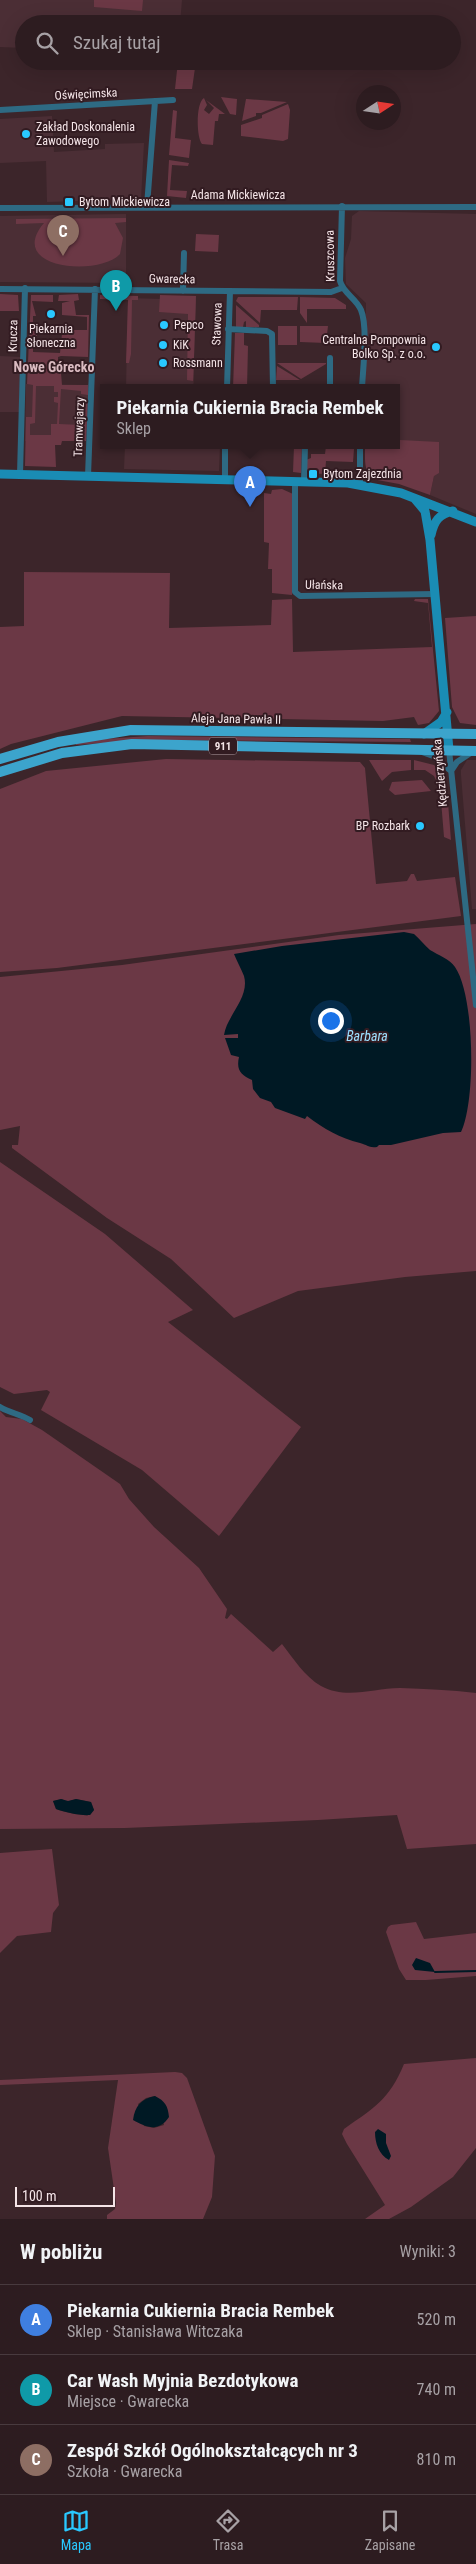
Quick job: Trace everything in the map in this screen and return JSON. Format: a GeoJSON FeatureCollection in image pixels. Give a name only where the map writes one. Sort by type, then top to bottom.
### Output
{"type":"FeatureCollection","features":[{"type":"Feature","properties":{"kind":"main road","name":"Aleja Jana Pawła II"},"geometry":{"type":"LineString","coordinates":[[0,759],[58,742],[131,730],[476,734]]}},
{"type":"Feature","properties":{"kind":"main road","name":"911"},"geometry":{"type":"LineString","coordinates":[[0,772],[62,753],[132,744],[475,750]]}},
{"type":"Feature","properties":{"kind":"street","name":"Oświęcimska"},"geometry":{"type":"LineString","coordinates":[[0,110],[173,100]]}},
{"type":"Feature","properties":{"kind":"street"},"geometry":{"type":"LineString","coordinates":[[147,206],[154,101]]}},
{"type":"Feature","properties":{"kind":"street","name":"Adama Mickiewicza"},"geometry":{"type":"LineString","coordinates":[[0,208],[147,206],[476,207]]}},
{"type":"Feature","properties":{"kind":"street","name":"Kruszcowa"},"geometry":{"type":"LineString","coordinates":[[342,206],[340,273],[342,288],[354,300],[362,314],[362,384]]}},
{"type":"Feature","properties":{"kind":"street"},"geometry":{"type":"LineString","coordinates":[[183,290],[184,253]]}},
{"type":"Feature","properties":{"kind":"street","name":"Gwarecka"},"geometry":{"type":"LineString","coordinates":[[0,288],[332,292],[342,288]]}},
{"type":"Feature","properties":{"kind":"street","name":"Krucza"},"geometry":{"type":"LineString","coordinates":[[20,474],[25,288]]}},
{"type":"Feature","properties":{"kind":"street","name":"Tramwajarzy"},"geometry":{"type":"LineString","coordinates":[[88,476],[96,322],[95,289]]}},
{"type":"Feature","properties":{"kind":"street","name":"Stawowa"},"geometry":{"type":"LineString","coordinates":[[227,384],[230,291]]}},
{"type":"Feature","properties":{"kind":"street"},"geometry":{"type":"LineString","coordinates":[[228,329],[267,331],[272,334],[273,384]]}},
{"type":"Feature","properties":{"kind":"street"},"geometry":{"type":"LineString","coordinates":[[330,358],[330,384]]}},
{"type":"Feature","properties":{"kind":"street"},"geometry":{"type":"LineString","coordinates":[[224,478],[225,449]]}},
{"type":"Feature","properties":{"kind":"street"},"geometry":{"type":"LineString","coordinates":[[299,481],[304,449]]}},
{"type":"Feature","properties":{"kind":"street"},"geometry":{"type":"LineString","coordinates":[[360,449],[360,484]]}},
{"type":"Feature","properties":{"kind":"street"},"geometry":{"type":"LineString","coordinates":[[0,474],[224,478],[360,484],[411,496],[453,511],[476,522]]}},
{"type":"Feature","properties":{"kind":"street","name":"Ułańska"},"geometry":{"type":"LineString","coordinates":[[299,481],[295,592],[300,596],[436,594]]}},
{"type":"Feature","properties":{"kind":"street","name":"Kędzierzyńska"},"geometry":{"type":"LineString","coordinates":[[411,496],[422,505],[425,511],[430,540],[451,771],[476,1005]]}},
{"type":"Feature","properties":{"kind":"street","name":"Kędzierzyńska"},"geometry":{"type":"LineString","coordinates":[[430,540],[436,520],[445,513],[453,511]]}},
{"type":"Feature","properties":{"kind":"street"},"geometry":{"type":"LineString","coordinates":[[423,734],[441,722],[447,712]]}},
{"type":"Feature","properties":{"kind":"street"},"geometry":{"type":"LineString","coordinates":[[417,750],[433,756],[451,771],[466,755],[475,750]]}},
{"type":"Feature","properties":{"kind":"street"},"geometry":{"type":"LineString","coordinates":[[0,1407],[9,1413],[22,1415],[30,1420]]}},
{"type":"Feature","properties":{"kind":"shaded area"},"geometry":{"type":"Polygon","coordinates":[[[0,0],[182,0],[181,15],[15,15],[15,48],[0,47],[0,0]]]}},
{"type":"Feature","properties":{"kind":"shaded area"},"geometry":{"type":"Polygon","coordinates":[[[94,0],[143,0],[142,11],[94,7],[94,0]]]}},
{"type":"Feature","properties":{"kind":"shaded area"},"geometry":{"type":"Polygon","coordinates":[[[177,70],[195,70],[192,89],[175,89],[177,70]]]}},
{"type":"Feature","properties":{"kind":"shaded area"},"geometry":{"type":"Polygon","coordinates":[[[221,97],[237,99],[236,115],[230,114],[221,97]]]}},
{"type":"Feature","properties":{"kind":"shaded area"},"geometry":{"type":"Polygon","coordinates":[[[204,98],[207,105],[204,110],[209,114],[214,108],[206,100],[225,114],[219,114],[218,121],[215,121],[213,145],[202,144],[200,140],[198,112],[201,101],[204,98]]]}},
{"type":"Feature","properties":{"kind":"shaded area"},"geometry":{"type":"Polygon","coordinates":[[[246,99],[287,102],[261,113],[256,113],[256,116],[242,121],[246,99]]]}},
{"type":"Feature","properties":{"kind":"shaded area"},"geometry":{"type":"Polygon","coordinates":[[[288,104],[290,110],[288,139],[283,141],[241,136],[241,125],[262,118],[262,115],[288,104]]]}},
{"type":"Feature","properties":{"kind":"shaded area"},"geometry":{"type":"Polygon","coordinates":[[[173,110],[177,111],[175,138],[191,140],[189,158],[169,155],[173,110]]]}},
{"type":"Feature","properties":{"kind":"shaded area"},"geometry":{"type":"Polygon","coordinates":[[[52,116],[54,152],[105,149],[105,144],[144,143],[141,199],[47,202],[46,161],[0,163],[0,119],[52,116]]]}},
{"type":"Feature","properties":{"kind":"shaded area"},"geometry":{"type":"Polygon","coordinates":[[[169,160],[189,163],[188,166],[172,165],[170,190],[187,191],[186,198],[167,196],[169,160]]]}},
{"type":"Feature","properties":{"kind":"shaded area"},"geometry":{"type":"Polygon","coordinates":[[[359,211],[476,214],[476,514],[430,495],[434,476],[401,440],[400,449],[400,384],[365,384],[366,303],[346,284],[345,258],[351,239],[352,216],[359,211]]]}},
{"type":"Feature","properties":{"kind":"shaded area"},"geometry":{"type":"Polygon","coordinates":[[[126,214],[126,283],[0,282],[0,216],[126,214]]]}},
{"type":"Feature","properties":{"kind":"shaded area"},"geometry":{"type":"Polygon","coordinates":[[[126,218],[126,222],[115,223],[123,238],[120,254],[109,261],[94,265],[76,266],[60,264],[45,259],[36,250],[35,238],[44,223],[16,224],[16,219],[126,218]]]}},
{"type":"Feature","properties":{"kind":"shaded area"},"geometry":{"type":"Polygon","coordinates":[[[196,234],[219,235],[218,252],[195,251],[196,234]]]}},
{"type":"Feature","properties":{"kind":"shaded area"},"geometry":{"type":"Polygon","coordinates":[[[0,294],[18,295],[19,311],[0,311],[0,294]]]}},
{"type":"Feature","properties":{"kind":"shaded area"},"geometry":{"type":"Polygon","coordinates":[[[78,294],[79,300],[74,301],[76,315],[89,315],[88,357],[58,357],[58,373],[61,373],[62,385],[88,385],[88,395],[81,394],[81,391],[61,389],[59,424],[81,425],[82,411],[78,402],[81,398],[88,399],[86,441],[62,441],[61,445],[55,445],[56,467],[25,466],[26,417],[32,417],[33,385],[27,384],[31,295],[53,295],[53,302],[32,301],[36,316],[33,316],[33,325],[37,326],[37,336],[33,336],[33,352],[60,353],[62,334],[70,330],[87,330],[87,317],[62,315],[62,303],[70,301],[58,301],[59,295],[78,294]],[[36,386],[35,423],[30,424],[30,435],[51,435],[51,424],[57,424],[58,403],[54,402],[54,397],[58,397],[58,392],[54,392],[54,386],[36,386]]]}},
{"type":"Feature","properties":{"kind":"shaded area"},"geometry":{"type":"Polygon","coordinates":[[[100,295],[138,296],[138,300],[132,300],[131,354],[129,363],[126,363],[128,300],[100,299],[100,295]]]}},
{"type":"Feature","properties":{"kind":"shaded area"},"geometry":{"type":"Polygon","coordinates":[[[160,295],[196,296],[193,384],[193,381],[187,380],[188,314],[159,312],[160,295]]]}},
{"type":"Feature","properties":{"kind":"shaded area"},"geometry":{"type":"Polygon","coordinates":[[[238,297],[298,297],[297,310],[261,310],[260,323],[236,301],[238,297]]]}},
{"type":"Feature","properties":{"kind":"shaded area"},"geometry":{"type":"Polygon","coordinates":[[[300,297],[335,298],[346,305],[346,309],[307,309],[307,323],[300,313],[300,297]]]}},
{"type":"Feature","properties":{"kind":"shaded area"},"geometry":{"type":"Polygon","coordinates":[[[128,298],[196,300],[193,384],[126,384],[128,298]]]}},
{"type":"Feature","properties":{"kind":"shaded area"},"geometry":{"type":"Polygon","coordinates":[[[236,305],[259,327],[246,327],[246,321],[243,327],[236,327],[236,305]]]}},
{"type":"Feature","properties":{"kind":"shaded area"},"geometry":{"type":"Polygon","coordinates":[[[278,326],[297,326],[297,345],[278,345],[278,326]]]}},
{"type":"Feature","properties":{"kind":"shaded area"},"geometry":{"type":"Polygon","coordinates":[[[300,326],[328,326],[326,343],[300,342],[300,326]]]}},
{"type":"Feature","properties":{"kind":"shaded area"},"geometry":{"type":"Polygon","coordinates":[[[235,333],[244,333],[244,345],[248,346],[247,384],[233,384],[235,333]]]}},
{"type":"Feature","properties":{"kind":"shaded area"},"geometry":{"type":"Polygon","coordinates":[[[0,356],[21,357],[19,412],[0,412],[0,356]]]}},
{"type":"Feature","properties":{"kind":"shaded area"},"geometry":{"type":"Polygon","coordinates":[[[277,363],[326,363],[326,364],[301,379],[277,363]]]}},
{"type":"Feature","properties":{"kind":"shaded area"},"geometry":{"type":"Polygon","coordinates":[[[277,366],[300,380],[276,380],[277,366]]]}},
{"type":"Feature","properties":{"kind":"shaded area"},"geometry":{"type":"Polygon","coordinates":[[[89,383],[88,439],[25,441],[26,384],[88,385],[89,383]]]}},
{"type":"Feature","properties":{"kind":"shaded area"},"geometry":{"type":"Polygon","coordinates":[[[400,440],[439,442],[439,473],[434,476],[430,495],[399,484],[372,479],[369,476],[365,449],[400,449],[400,440]]]}},
{"type":"Feature","properties":{"kind":"shaded area"},"geometry":{"type":"Polygon","coordinates":[[[125,449],[220,449],[219,471],[124,469],[125,449]]]}},
{"type":"Feature","properties":{"kind":"shaded area"},"geometry":{"type":"Polygon","coordinates":[[[294,449],[302,449],[301,473],[293,472],[294,449]]]}},
{"type":"Feature","properties":{"kind":"shaded area"},"geometry":{"type":"Polygon","coordinates":[[[326,449],[354,449],[353,462],[326,461],[325,474],[307,473],[306,460],[311,458],[311,454],[325,454],[326,449]]]}},
{"type":"Feature","properties":{"kind":"shaded area"},"geometry":{"type":"Polygon","coordinates":[[[282,489],[293,494],[292,595],[272,593],[272,569],[268,569],[269,543],[264,542],[264,493],[271,494],[272,490],[282,489]]]}},
{"type":"Feature","properties":{"kind":"shaded area"},"geometry":{"type":"Polygon","coordinates":[[[24,572],[170,573],[169,628],[271,625],[272,600],[292,599],[293,652],[432,647],[428,603],[414,601],[415,599],[428,599],[439,711],[429,723],[418,725],[414,717],[383,721],[122,716],[11,744],[0,749],[0,627],[24,626],[24,572]]]}},
{"type":"Feature","properties":{"kind":"shaded area"},"geometry":{"type":"Polygon","coordinates":[[[476,616],[476,725],[460,723],[452,707],[445,618],[476,616]]]}},
{"type":"Feature","properties":{"kind":"shaded area"},"geometry":{"type":"Polygon","coordinates":[[[148,736],[410,739],[411,742],[147,740],[76,745],[75,741],[148,736]]]}},
{"type":"Feature","properties":{"kind":"shaded area"},"geometry":{"type":"Polygon","coordinates":[[[166,759],[360,762],[365,768],[376,884],[407,881],[411,874],[414,874],[417,881],[455,877],[461,916],[57,968],[0,972],[0,789],[46,771],[166,759]]]}},
{"type":"Feature","properties":{"kind":"shaded area"},"geometry":{"type":"Polygon","coordinates":[[[369,760],[411,760],[411,770],[392,772],[382,781],[369,760]]]}},
{"type":"Feature","properties":{"kind":"shaded area"},"geometry":{"type":"Polygon","coordinates":[[[414,760],[434,765],[446,778],[451,840],[444,837],[440,788],[434,776],[425,770],[414,770],[414,760]]]}},
{"type":"Feature","properties":{"kind":"shaded area"},"geometry":{"type":"Polygon","coordinates":[[[467,760],[476,760],[476,909],[472,909],[461,775],[461,770],[467,760]]]}},
{"type":"Feature","properties":{"kind":"shaded area"},"geometry":{"type":"Polygon","coordinates":[[[422,780],[431,791],[395,795],[389,790],[392,782],[422,780]]]}},
{"type":"Feature","properties":{"kind":"shaded area"},"geometry":{"type":"Polygon","coordinates":[[[476,924],[476,1271],[405,1277],[298,1291],[234,1318],[171,1259],[107,1218],[12,1148],[12,1145],[18,1145],[20,1126],[0,1130],[0,977],[122,965],[339,935],[476,924]]]}},
{"type":"Feature","properties":{"kind":"shaded area"},"geometry":{"type":"Polygon","coordinates":[[[0,1162],[105,1234],[193,1310],[168,1322],[301,1427],[219,1536],[142,1470],[41,1410],[50,1392],[47,1390],[14,1394],[0,1387],[0,1162]]]}},
{"type":"Feature","properties":{"kind":"shaded area"},"geometry":{"type":"Polygon","coordinates":[[[0,1411],[6,1417],[22,1419],[42,1430],[120,1484],[129,1499],[154,1527],[199,1568],[227,1609],[225,1618],[227,1619],[231,1614],[273,1652],[282,1644],[305,1672],[321,1686],[331,1690],[350,1693],[400,1688],[476,1693],[476,1844],[407,1849],[397,1815],[125,1828],[0,1829],[0,1411]],[[62,1799],[53,1801],[56,1809],[67,1812],[90,1815],[94,1810],[91,1802],[76,1799],[67,1802],[62,1799]]]}},
{"type":"Feature","properties":{"kind":"shaded area"},"geometry":{"type":"Polygon","coordinates":[[[52,1849],[59,1905],[53,1913],[51,1932],[17,1936],[0,1953],[0,1853],[52,1849]]]}},
{"type":"Feature","properties":{"kind":"shaded area"},"geometry":{"type":"Polygon","coordinates":[[[416,1922],[424,1939],[476,1933],[476,1976],[406,1980],[399,1969],[386,1932],[391,1925],[416,1922]]]}},
{"type":"Feature","properties":{"kind":"shaded area"},"geometry":{"type":"Polygon","coordinates":[[[476,2058],[476,2148],[453,2177],[411,2207],[389,2219],[365,2219],[385,2205],[347,2144],[342,2134],[344,2129],[387,2095],[404,2064],[476,2058]]]}},
{"type":"Feature","properties":{"kind":"shaded area"},"geometry":{"type":"Polygon","coordinates":[[[182,2073],[187,2078],[215,2156],[212,2197],[203,2219],[107,2219],[107,2215],[115,2209],[116,2203],[108,2148],[118,2080],[0,2085],[0,2080],[182,2073]],[[155,2096],[146,2098],[138,2104],[144,2126],[154,2128],[164,2125],[155,2096]]]}},
{"type":"Feature","properties":{"kind":"water","name":"Barbara"},"geometry":{"type":"Polygon","coordinates":[[[404,932],[414,934],[430,950],[450,962],[455,967],[462,981],[470,1024],[471,1074],[466,1117],[461,1132],[443,1133],[391,1145],[372,1147],[339,1136],[307,1116],[305,1119],[275,1108],[271,1102],[260,1098],[253,1089],[252,1080],[240,1072],[238,1065],[239,1057],[231,1055],[225,1038],[238,1038],[238,1034],[224,1035],[229,1020],[244,992],[245,984],[244,976],[234,954],[282,946],[404,932]]]}},
{"type":"Feature","properties":{"kind":"water"},"geometry":{"type":"Polygon","coordinates":[[[61,1799],[91,1802],[94,1810],[90,1815],[87,1815],[73,1814],[56,1809],[53,1801],[61,1799]]]}},
{"type":"Feature","properties":{"kind":"water"},"geometry":{"type":"Polygon","coordinates":[[[416,1958],[430,1963],[435,1972],[415,1970],[412,1965],[416,1958]]]}},
{"type":"Feature","properties":{"kind":"water"},"geometry":{"type":"Polygon","coordinates":[[[155,2096],[164,2102],[167,2107],[169,2117],[165,2122],[157,2127],[148,2127],[133,2120],[135,2111],[140,2104],[146,2099],[155,2096]]]}},
{"type":"Feature","properties":{"kind":"water"},"geometry":{"type":"Polygon","coordinates":[[[378,2129],[386,2134],[386,2143],[391,2156],[389,2160],[380,2152],[377,2144],[375,2132],[378,2129]]]}},
{"type":"Feature","properties":{"kind":"waterway"},"geometry":{"type":"LineString","coordinates":[[435,1972],[476,1971]]}},
{"type":"Feature","properties":{"kind":"place","name":"Zakład Doskonalenia Zawodowego"},"geometry":{"type":"Point","coordinates":[26,134]}},
{"type":"Feature","properties":{"kind":"place","name":"Bytom Mickiewicza"},"geometry":{"type":"Point","coordinates":[69,202]}},
{"type":"Feature","properties":{"kind":"place","name":"Zespół Szkół Ogólnokształcących nr 3"},"geometry":{"type":"Point","coordinates":[63,256]}},
{"type":"Feature","properties":{"kind":"place","name":"Car Wash Myjnia Bezdotykowa"},"geometry":{"type":"Point","coordinates":[116,311]}},
{"type":"Feature","properties":{"kind":"place","name":"Piekarnia Słoneczna"},"geometry":{"type":"Point","coordinates":[51,314]}},
{"type":"Feature","properties":{"kind":"place","name":"Pepco"},"geometry":{"type":"Point","coordinates":[164,325]}},
{"type":"Feature","properties":{"kind":"place","name":"KiK"},"geometry":{"type":"Point","coordinates":[163,345]}},
{"type":"Feature","properties":{"kind":"place","name":"Centralna Pompownia Bolko Sp. z o.o."},"geometry":{"type":"Point","coordinates":[436,347]}},
{"type":"Feature","properties":{"kind":"place","name":"Rossmann"},"geometry":{"type":"Point","coordinates":[163,363]}},
{"type":"Feature","properties":{"kind":"place","name":"Bytom Zajezdnia"},"geometry":{"type":"Point","coordinates":[313,474]}},
{"type":"Feature","properties":{"kind":"place","name":"Piekarnia Cukiernia Bracia Rembek"},"geometry":{"type":"Point","coordinates":[250,507]}},
{"type":"Feature","properties":{"kind":"place","name":"BP Rozbark"},"geometry":{"type":"Point","coordinates":[420,826]}},
{"type":"Feature","properties":{"kind":"district","name":"Nowe Górecko"},"geometry":{"type":"Point","coordinates":[54,367]}}]}
